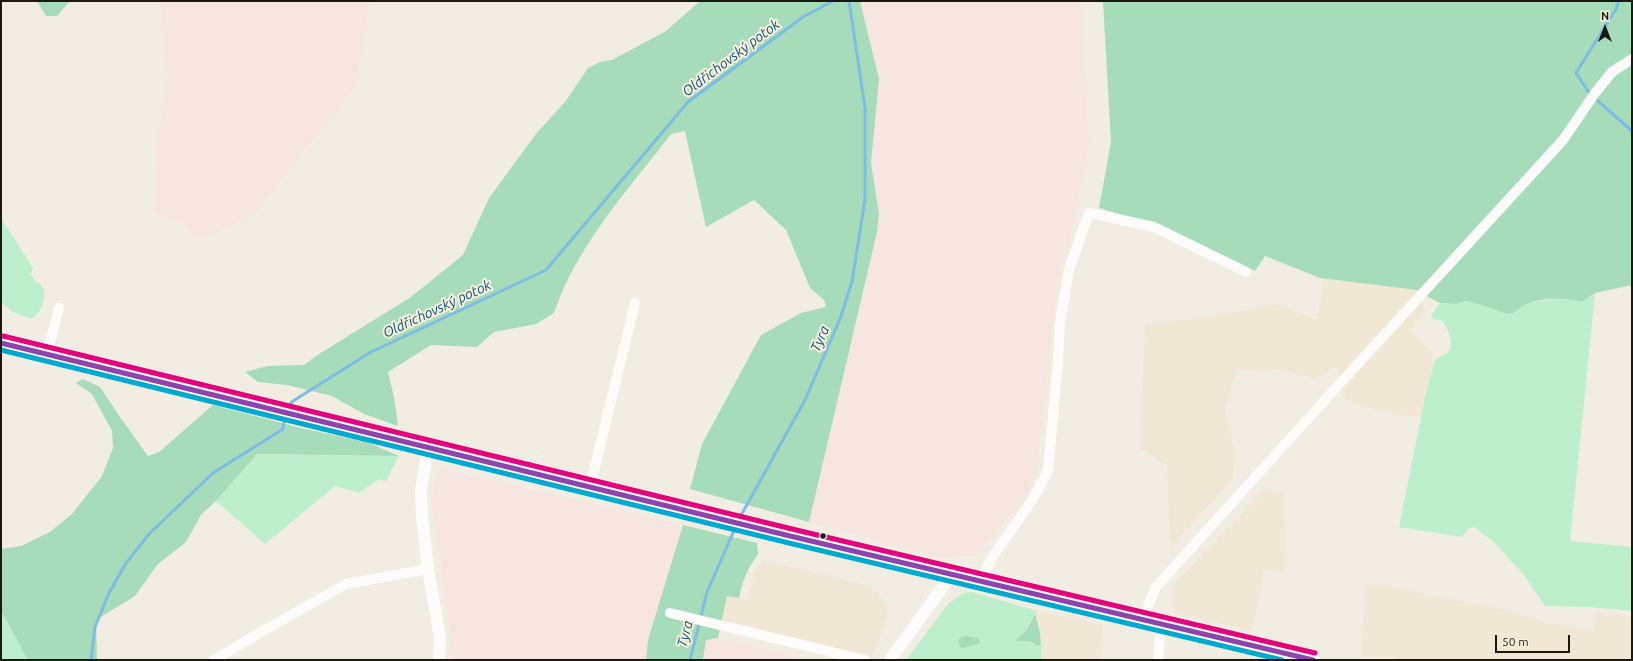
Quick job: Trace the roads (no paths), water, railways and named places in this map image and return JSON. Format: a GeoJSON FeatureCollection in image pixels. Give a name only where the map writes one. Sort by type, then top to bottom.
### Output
{"type":"FeatureCollection","features":[{"type":"Feature","properties":{"kind":"main road"},"geometry":{"type":"LineString","coordinates":[[1,343],[260,405],[590,487],[1313,660]]}},
{"type":"Feature","properties":{"kind":"street"},"geometry":{"type":"LineString","coordinates":[[1148,606],[1156,587],[1563,140],[1593,96],[1612,72],[1632,60]]}},
{"type":"Feature","properties":{"kind":"street"},"geometry":{"type":"LineString","coordinates":[[979,580],[996,552],[1033,499],[1048,471],[1060,322],[1069,270],[1089,213],[1154,227],[1246,272]]}},
{"type":"Feature","properties":{"kind":"street"},"geometry":{"type":"LineString","coordinates":[[590,487],[635,303]]}},
{"type":"Feature","properties":{"kind":"street"},"geometry":{"type":"LineString","coordinates":[[47,354],[59,308]]}},
{"type":"Feature","properties":{"kind":"street"},"geometry":{"type":"LineString","coordinates":[[428,447],[421,491],[422,517],[428,569],[440,638],[439,660]]}},
{"type":"Feature","properties":{"kind":"street"},"geometry":{"type":"LineString","coordinates":[[214,660],[346,584],[428,569]]}},
{"type":"Feature","properties":{"kind":"street"},"geometry":{"type":"LineString","coordinates":[[890,660],[952,574]]}},
{"type":"Feature","properties":{"kind":"street"},"geometry":{"type":"LineString","coordinates":[[670,613],[865,660]]}},
{"type":"Feature","properties":{"kind":"street"},"geometry":{"type":"LineString","coordinates":[[1158,660],[1160,624]]}},
{"type":"Feature","properties":{"kind":"waterway","name":"Oldřichovský potok"},"geometry":{"type":"LineString","coordinates":[[287,408],[293,401],[371,352],[546,270],[688,102],[803,17],[833,1]]}},
{"type":"Feature","properties":{"kind":"waterway","name":"Tyra"},"geometry":{"type":"LineString","coordinates":[[739,519],[805,400],[840,319],[852,282],[865,199],[865,108],[849,1]]}},
{"type":"Feature","properties":{"kind":"waterway"},"geometry":{"type":"LineString","coordinates":[[1619,1],[1616,9],[1576,73],[1590,94],[1632,131]]}},
{"type":"Feature","properties":{"kind":"waterway","name":"Oldřichovský potok"},"geometry":{"type":"LineString","coordinates":[[91,660],[95,627],[109,593],[126,563],[150,533],[213,473],[283,429],[285,415]]}},
{"type":"Feature","properties":{"kind":"waterway","name":"Tyra"},"geometry":{"type":"LineString","coordinates":[[690,660],[707,592],[736,526]]}}]}
